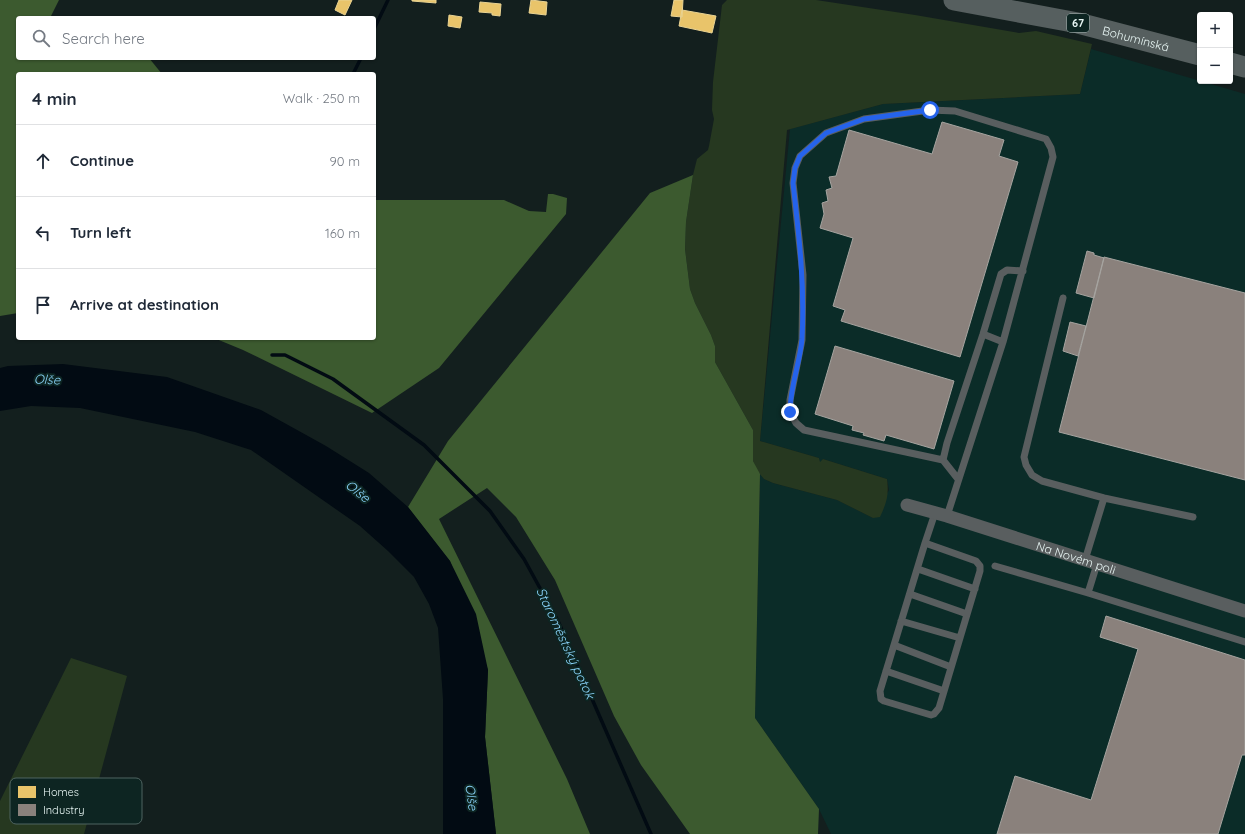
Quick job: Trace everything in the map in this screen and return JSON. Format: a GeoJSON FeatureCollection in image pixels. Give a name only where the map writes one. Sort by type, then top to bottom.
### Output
{"type":"FeatureCollection","features":[{"type":"Feature","properties":{"kind":"main road","name":"Bohumínská"},"geometry":{"type":"LineString","coordinates":[[954,0],[1078,23],[1197,54]]}},
{"type":"Feature","properties":{"kind":"main road"},"geometry":{"type":"LineString","coordinates":[[1233,64],[1245,67]]}},
{"type":"Feature","properties":{"kind":"street","name":"Na Novém poli"},"geometry":{"type":"LineString","coordinates":[[907,506],[941,514],[1245,611]]}},
{"type":"Feature","properties":{"kind":"lane"},"geometry":{"type":"LineString","coordinates":[[926,543],[976,561],[980,566],[975,589],[944,691],[937,710],[931,715],[884,701],[881,699],[880,691],[926,543],[958,479],[1003,342],[1053,157],[1051,148],[1046,139],[955,111],[930,110],[864,119],[826,133],[800,156],[795,168],[793,183],[803,275],[802,340],[790,400],[790,412],[796,423],[804,430],[943,460],[958,479]]}},
{"type":"Feature","properties":{"kind":"lane"},"geometry":{"type":"LineString","coordinates":[[943,460],[947,442],[983,334],[1000,274],[1007,270],[1022,271]]}},
{"type":"Feature","properties":{"kind":"lane"},"geometry":{"type":"LineString","coordinates":[[1063,298],[1024,457],[1026,465],[1032,475],[1042,481],[1104,498],[1193,517]]}},
{"type":"Feature","properties":{"kind":"lane"},"geometry":{"type":"LineString","coordinates":[[983,334],[1003,342]]}},
{"type":"Feature","properties":{"kind":"lane"},"geometry":{"type":"LineString","coordinates":[[1088,592],[1091,562],[1104,498]]}},
{"type":"Feature","properties":{"kind":"lane"},"geometry":{"type":"LineString","coordinates":[[995,566],[1088,592],[1244,639]]}},
{"type":"Feature","properties":{"kind":"lane"},"geometry":{"type":"LineString","coordinates":[[918,569],[975,589]]}},
{"type":"Feature","properties":{"kind":"lane"},"geometry":{"type":"LineString","coordinates":[[910,594],[967,614]]}},
{"type":"Feature","properties":{"kind":"lane"},"geometry":{"type":"LineString","coordinates":[[902,620],[960,638]]}},
{"type":"Feature","properties":{"kind":"lane"},"geometry":{"type":"LineString","coordinates":[[894,645],[951,667]]}},
{"type":"Feature","properties":{"kind":"lane"},"geometry":{"type":"LineString","coordinates":[[886,671],[944,691]]}},
{"type":"Feature","properties":{"kind":"shaded area"},"geometry":{"type":"Polygon","coordinates":[[[727,0],[816,0],[1019,33],[1036,31],[1092,44],[1080,94],[883,104],[787,130],[760,441],[819,458],[820,462],[823,459],[887,479],[887,498],[880,517],[873,518],[837,500],[773,483],[764,479],[758,472],[753,461],[753,430],[715,362],[715,346],[690,289],[685,249],[686,222],[697,159],[708,150],[714,119],[712,110],[713,82],[722,5],[727,0]]]}},
{"type":"Feature","properties":{"kind":"shaded area"},"geometry":{"type":"Polygon","coordinates":[[[1091,49],[1197,80],[1197,84],[1211,84],[1245,94],[1245,834],[831,834],[819,809],[755,718],[760,474],[764,479],[773,483],[837,500],[873,518],[889,490],[887,479],[823,459],[820,463],[819,458],[760,441],[790,129],[883,104],[1080,94],[1091,49]]]}},
{"type":"Feature","properties":{"kind":"shaded area"},"geometry":{"type":"Polygon","coordinates":[[[71,658],[127,676],[99,778],[11,778],[71,658]]]}},
{"type":"Feature","properties":{"kind":"shaded area"},"geometry":{"type":"Polygon","coordinates":[[[10,781],[10,824],[87,824],[84,834],[0,834],[0,801],[10,781]]]}},
{"type":"Feature","properties":{"kind":"green space"},"geometry":{"type":"Polygon","coordinates":[[[0,0],[59,0],[51,16],[16,16],[16,60],[151,60],[160,72],[16,72],[16,313],[0,316],[0,0]]]}},
{"type":"Feature","properties":{"kind":"green space"},"geometry":{"type":"Polygon","coordinates":[[[693,175],[686,222],[685,249],[690,289],[715,346],[715,362],[753,430],[753,461],[760,474],[755,718],[819,809],[818,834],[690,834],[641,765],[614,716],[555,580],[516,517],[487,488],[439,519],[567,779],[590,834],[496,834],[485,737],[488,670],[450,561],[408,507],[448,441],[650,193],[693,175]]]}},
{"type":"Feature","properties":{"kind":"green space"},"geometry":{"type":"Polygon","coordinates":[[[548,194],[567,198],[566,214],[439,368],[372,413],[243,350],[219,340],[376,340],[376,200],[504,200],[529,211],[546,212],[548,194]]]}},
{"type":"Feature","properties":{"kind":"water","name":"Olše"},"geometry":{"type":"Polygon","coordinates":[[[63,364],[167,377],[261,410],[326,446],[369,473],[408,507],[450,561],[476,614],[488,670],[485,737],[496,834],[443,834],[443,699],[438,628],[429,604],[414,577],[360,526],[251,450],[195,432],[80,408],[31,406],[0,411],[0,368],[8,366],[63,364]]]}},
{"type":"Feature","properties":{"kind":"building: Homes"},"geometry":{"type":"Polygon","coordinates":[[[339,0],[352,0],[345,15],[335,10],[339,0]]]}},
{"type":"Feature","properties":{"kind":"building: Homes"},"geometry":{"type":"Polygon","coordinates":[[[436,0],[436,3],[412,1],[436,0]]]}},
{"type":"Feature","properties":{"kind":"building: Homes"},"geometry":{"type":"Polygon","coordinates":[[[531,0],[547,2],[546,15],[529,13],[531,0]]]}},
{"type":"Feature","properties":{"kind":"building: Homes"},"geometry":{"type":"Polygon","coordinates":[[[674,0],[683,0],[682,17],[671,16],[674,0]]]}},
{"type":"Feature","properties":{"kind":"building: Homes"},"geometry":{"type":"Polygon","coordinates":[[[480,2],[501,4],[500,16],[492,15],[492,13],[479,12],[480,2]]]}},
{"type":"Feature","properties":{"kind":"building: Homes"},"geometry":{"type":"Polygon","coordinates":[[[682,10],[716,16],[712,33],[679,26],[682,10]]]}},
{"type":"Feature","properties":{"kind":"building: Homes"},"geometry":{"type":"Polygon","coordinates":[[[449,15],[462,17],[460,28],[448,26],[449,15]]]}},
{"type":"Feature","properties":{"kind":"building: Industry"},"geometry":{"type":"Polygon","coordinates":[[[942,122],[1004,140],[999,156],[1018,162],[960,357],[841,321],[845,310],[833,306],[853,238],[820,228],[824,214],[822,203],[828,201],[826,190],[832,188],[829,177],[836,176],[849,130],[932,154],[942,122]]]}},
{"type":"Feature","properties":{"kind":"building: Industry"},"geometry":{"type":"Polygon","coordinates":[[[1087,251],[1104,258],[1094,298],[1076,293],[1087,251]]]}},
{"type":"Feature","properties":{"kind":"building: Industry"},"geometry":{"type":"Polygon","coordinates":[[[1104,257],[1245,293],[1245,480],[1059,432],[1104,257]]]}},
{"type":"Feature","properties":{"kind":"building: Industry"},"geometry":{"type":"Polygon","coordinates":[[[1070,322],[1086,326],[1078,356],[1063,351],[1070,322]]]}},
{"type":"Feature","properties":{"kind":"building: Industry"},"geometry":{"type":"Polygon","coordinates":[[[835,346],[954,381],[934,449],[886,435],[884,441],[863,435],[864,433],[852,430],[853,426],[815,414],[835,346]]]}},
{"type":"Feature","properties":{"kind":"building: Industry"},"geometry":{"type":"Polygon","coordinates":[[[1106,616],[1245,660],[1245,755],[1242,755],[1218,834],[997,834],[1015,776],[1091,800],[1138,649],[1100,637],[1106,616]]]}},
{"type":"Feature","properties":{"kind":"waterway"},"geometry":{"type":"LineString","coordinates":[[376,25],[388,0]]}},
{"type":"Feature","properties":{"kind":"waterway"},"geometry":{"type":"LineString","coordinates":[[354,72],[360,60]]}},
{"type":"Feature","properties":{"kind":"waterway","name":"Staroměstský potok"},"geometry":{"type":"LineString","coordinates":[[272,355],[285,355],[333,379],[424,445],[490,511],[524,559],[558,621],[651,834]]}},
{"type":"Feature","properties":{"kind":"route"},"geometry":{"type":"LineString","coordinates":[[790,412],[790,400],[802,340],[803,275],[793,183],[795,168],[800,156],[826,133],[864,119],[930,110]]}}]}
